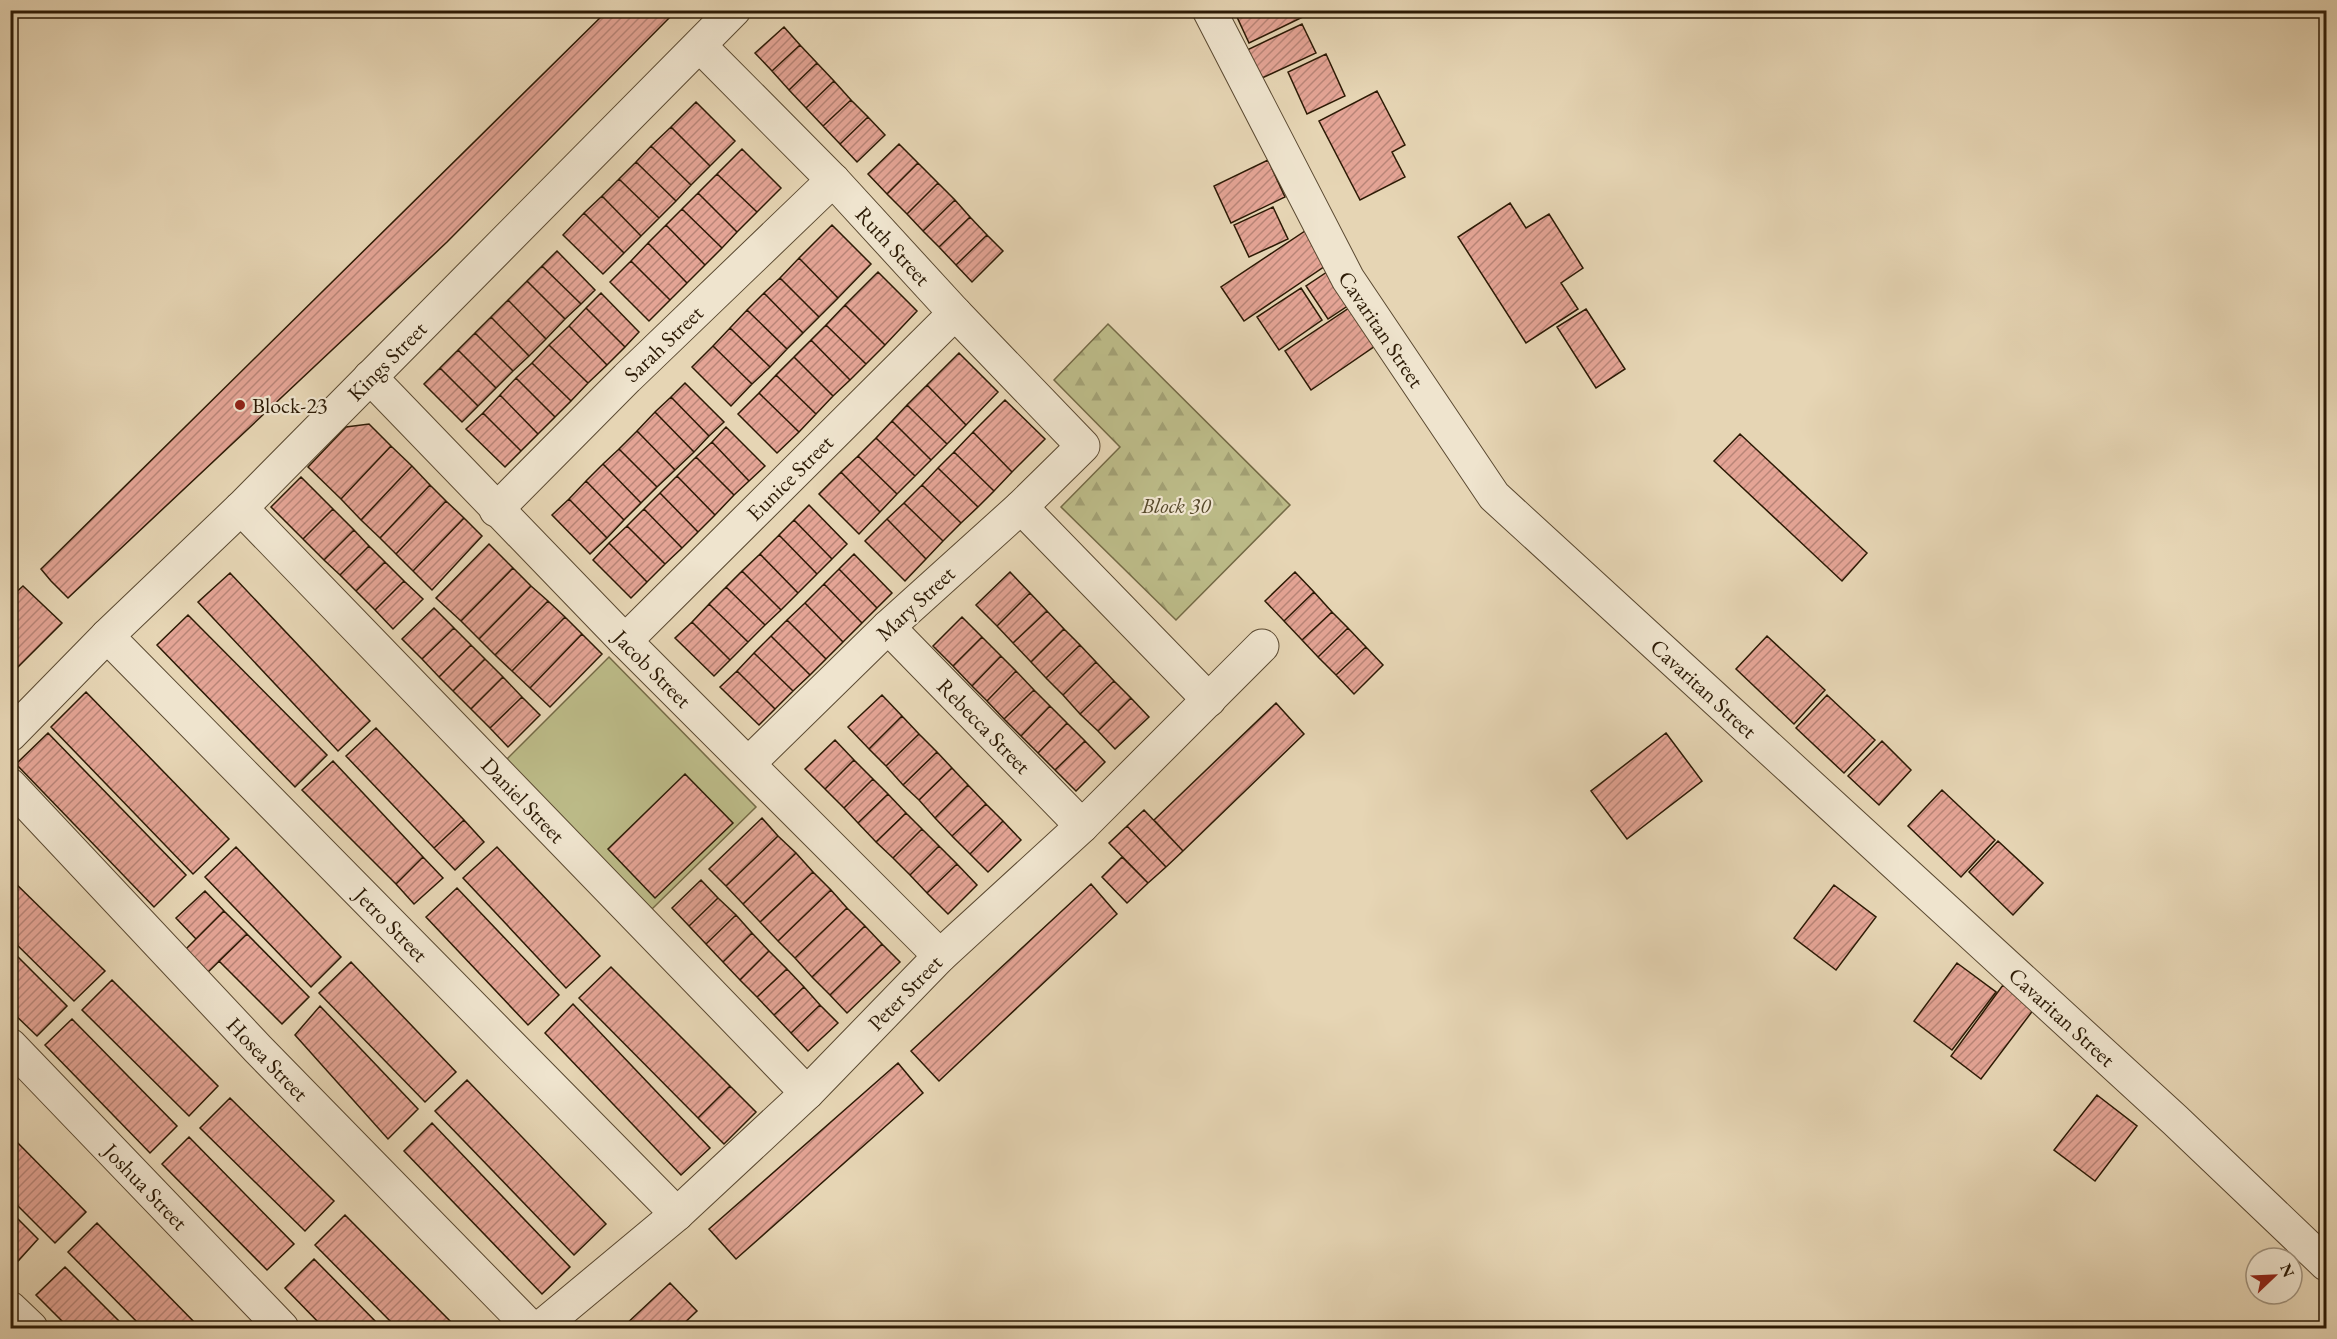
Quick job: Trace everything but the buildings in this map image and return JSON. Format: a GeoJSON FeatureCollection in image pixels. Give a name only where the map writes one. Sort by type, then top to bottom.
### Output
{"type":"FeatureCollection","features":[{"type":"Feature","properties":{"kind":"street","name":"Kings Street"},"geometry":{"type":"LineString","coordinates":[[10,735],[107,636],[241,508],[734,10]]}},
{"type":"Feature","properties":{"kind":"street","name":"Cavaritan Street"},"geometry":{"type":"LineString","coordinates":[[1209,10],[1348,279],[1494,496],[2175,1120],[2326,1264]]}},
{"type":"Feature","properties":{"kind":"street","name":"Ruth Street"},"geometry":{"type":"LineString","coordinates":[[700,46],[833,180],[955,314],[1083,446]]}},
{"type":"Feature","properties":{"kind":"street","name":"Sarah Street"},"geometry":{"type":"LineString","coordinates":[[496,510],[627,378],[833,180]]}},
{"type":"Feature","properties":{"kind":"street","name":"Eunice Street"},"geometry":{"type":"LineString","coordinates":[[625,641],[955,314]]}},
{"type":"Feature","properties":{"kind":"street","name":"Jacob Street"},"geometry":{"type":"LineString","coordinates":[[370,377],[496,510],[940,956]]}},
{"type":"Feature","properties":{"kind":"street","name":"Mary Street"},"geometry":{"type":"LineString","coordinates":[[749,763],[888,627],[1021,507],[1083,446]]}},
{"type":"Feature","properties":{"kind":"street"},"geometry":{"type":"LineString","coordinates":[[1021,507],[1209,700]]}},
{"type":"Feature","properties":{"kind":"street","name":"Daniel Street"},"geometry":{"type":"LineString","coordinates":[[241,508],[807,1093]]}},
{"type":"Feature","properties":{"kind":"street","name":"Rebecca Street"},"geometry":{"type":"LineString","coordinates":[[888,627],[1082,826]]}},
{"type":"Feature","properties":{"kind":"street","name":"Jetro Street"},"geometry":{"type":"LineString","coordinates":[[107,636],[676,1214]]}},
{"type":"Feature","properties":{"kind":"street","name":"Peter Street"},"geometry":{"type":"LineString","coordinates":[[540,1329],[676,1214],[807,1093],[940,956],[1082,826],[1262,646]]}},
{"type":"Feature","properties":{"kind":"street","name":"Hosea Street"},"geometry":{"type":"LineString","coordinates":[[10,785],[258,1049],[531,1329]]}},
{"type":"Feature","properties":{"kind":"street","name":"Joshua Street"},"geometry":{"type":"LineString","coordinates":[[10,1045],[282,1329]]}},
{"type":"Feature","properties":{"kind":"street"},"geometry":{"type":"LineString","coordinates":[[10,1308],[31,1329]]}},
{"type":"Feature","properties":{"kind":"green space","name":"Block 30"},"geometry":{"type":"Polygon","coordinates":[[[1108,324],[1290,505],[1176,620],[1061,507],[1120,447],[1054,380],[1108,324]]]}},
{"type":"Feature","properties":{"kind":"green space"},"geometry":{"type":"Polygon","coordinates":[[[609,657],[756,807],[652,909],[506,760],[609,657]]]}},
{"type":"Feature","properties":{"kind":"place","name":"Block-23"},"geometry":{"type":"Point","coordinates":[240,405]}}]}
